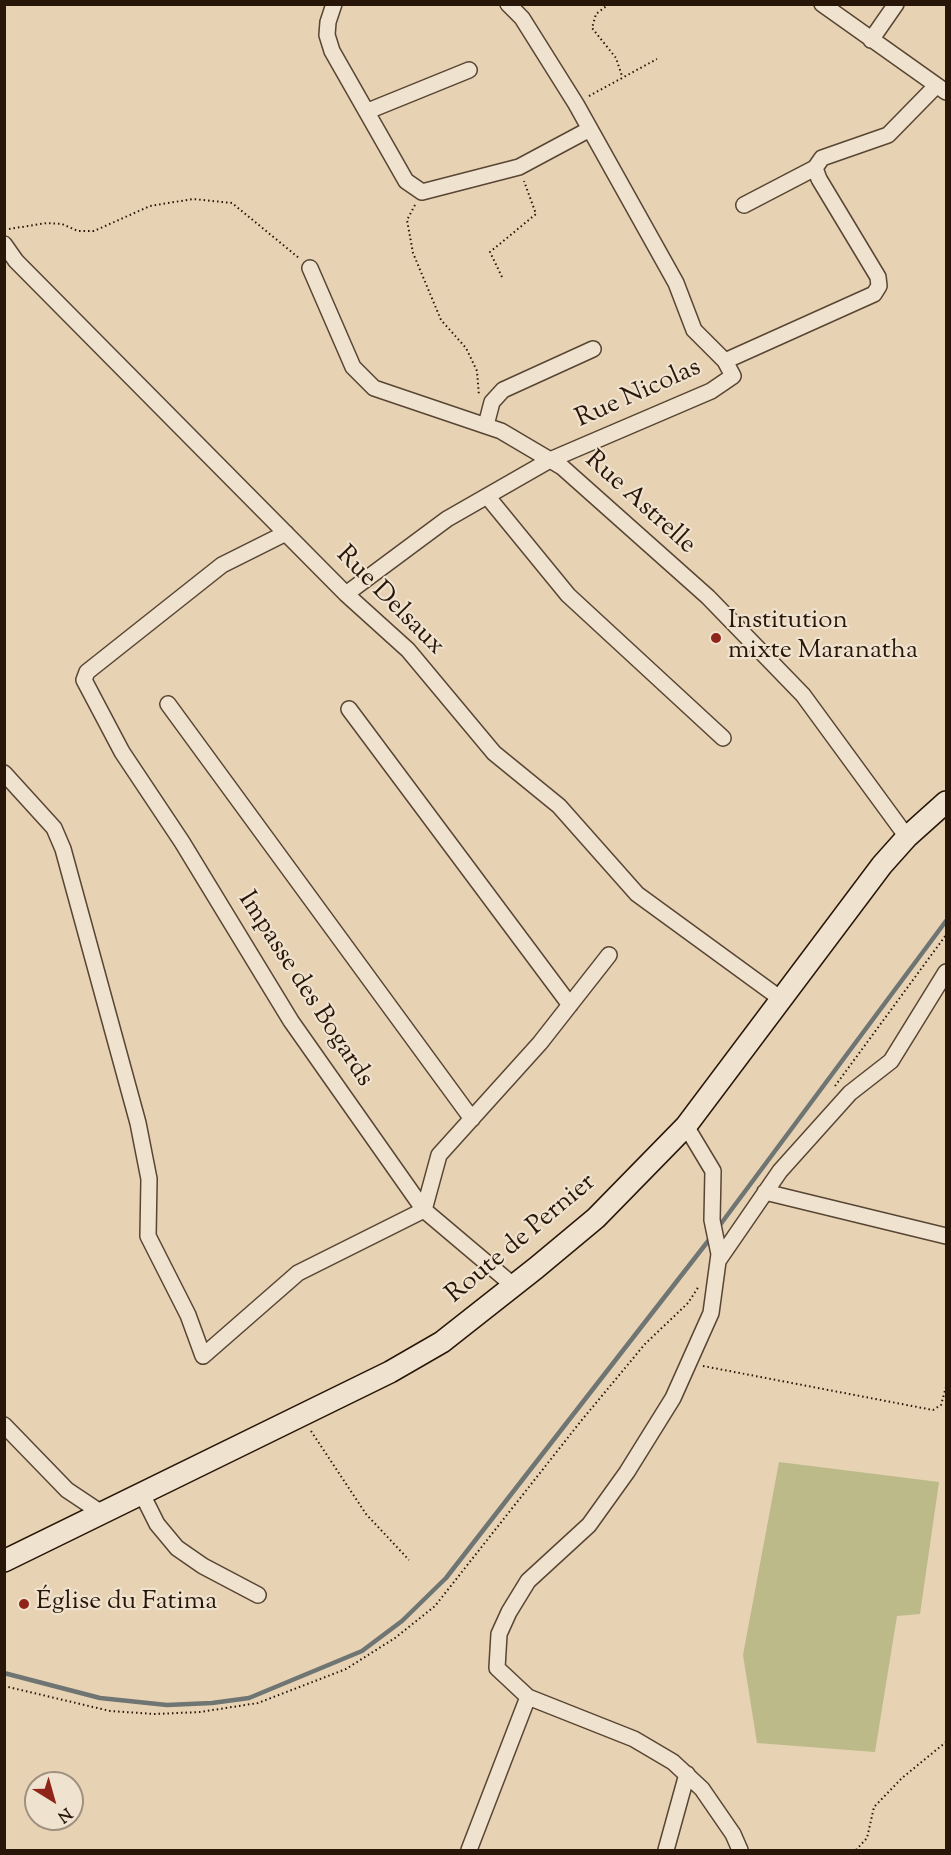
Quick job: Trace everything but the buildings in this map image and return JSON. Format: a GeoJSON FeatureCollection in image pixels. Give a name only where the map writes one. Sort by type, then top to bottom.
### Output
{"type":"FeatureCollection","features":[{"type":"Feature","properties":{"kind":"street","name":"Rue Nicolas"},"geometry":{"type":"LineString","coordinates":[[346,594],[447,519],[550,460],[711,391],[733,376],[725,361],[693,330],[676,283],[576,104],[522,18],[508,4]]}},
{"type":"Feature","properties":{"kind":"street"},"geometry":{"type":"LineString","coordinates":[[744,206],[815,168],[822,158],[888,135],[941,90],[822,4]]}},
{"type":"Feature","properties":{"kind":"street"},"geometry":{"type":"LineString","coordinates":[[871,40],[896,4]]}},
{"type":"Feature","properties":{"kind":"street"},"geometry":{"type":"LineString","coordinates":[[335,5],[328,22],[327,35],[332,51],[406,181],[422,192],[519,167],[590,129]]}},
{"type":"Feature","properties":{"kind":"street"},"geometry":{"type":"LineString","coordinates":[[368,111],[470,70]]}},
{"type":"Feature","properties":{"kind":"street"},"geometry":{"type":"LineString","coordinates":[[725,361],[874,294],[879,286],[878,277],[819,179],[815,168]]}},
{"type":"Feature","properties":{"kind":"street","name":"Rue Delsaux"},"geometry":{"type":"LineString","coordinates":[[4,244],[16,261],[346,594],[408,650],[494,753],[559,806],[637,894],[781,999]]}},
{"type":"Feature","properties":{"kind":"street","name":"Rue Astrelle"},"geometry":{"type":"LineString","coordinates":[[310,268],[353,367],[374,388],[486,425],[550,460],[677,569],[759,648],[803,695],[907,837]]}},
{"type":"Feature","properties":{"kind":"street"},"geometry":{"type":"LineString","coordinates":[[486,425],[492,402],[503,390],[593,349]]}},
{"type":"Feature","properties":{"kind":"street"},"geometry":{"type":"LineString","coordinates":[[487,496],[568,595],[723,738]]}},
{"type":"Feature","properties":{"kind":"street","name":"Impasse des Bogards"},"geometry":{"type":"LineString","coordinates":[[286,532],[222,565],[87,672],[84,680],[122,752],[182,842],[291,1022],[424,1210],[514,1286]]}},
{"type":"Feature","properties":{"kind":"street"},"geometry":{"type":"LineString","coordinates":[[168,704],[472,1119]]}},
{"type":"Feature","properties":{"kind":"street"},"geometry":{"type":"LineString","coordinates":[[348,709],[570,1005]]}},
{"type":"Feature","properties":{"kind":"street"},"geometry":{"type":"LineString","coordinates":[[4,773],[54,828],[63,849],[138,1123],[149,1179],[148,1236],[188,1315],[203,1356],[298,1273],[424,1210],[439,1155],[540,1043],[609,955]]}},
{"type":"Feature","properties":{"kind":"street","name":"Route de Pernier"},"geometry":{"type":"LineString","coordinates":[[4,1561],[390,1372],[442,1342],[514,1286],[596,1218],[686,1126],[882,865],[907,837],[946,802]]}},
{"type":"Feature","properties":{"kind":"street"},"geometry":{"type":"LineString","coordinates":[[718,1258],[765,1192],[837,1107],[891,1061],[946,972]]}},
{"type":"Feature","properties":{"kind":"street"},"geometry":{"type":"LineString","coordinates":[[686,1126],[713,1171],[712,1220],[718,1258],[711,1313],[673,1398],[602,1507],[589,1525],[528,1581],[509,1612],[499,1634],[497,1668],[528,1697],[634,1739],[673,1762],[702,1789],[734,1834],[740,1851]]}},
{"type":"Feature","properties":{"kind":"street"},"geometry":{"type":"LineString","coordinates":[[765,1192],[946,1236]]}},
{"type":"Feature","properties":{"kind":"street"},"geometry":{"type":"LineString","coordinates":[[4,1425],[67,1490],[103,1514]]}},
{"type":"Feature","properties":{"kind":"street"},"geometry":{"type":"LineString","coordinates":[[142,1494],[158,1524],[177,1548],[203,1566],[258,1595]]}},
{"type":"Feature","properties":{"kind":"street"},"geometry":{"type":"LineString","coordinates":[[469,1851],[528,1697]]}},
{"type":"Feature","properties":{"kind":"street"},"geometry":{"type":"LineString","coordinates":[[666,1851],[687,1774]]}},
{"type":"Feature","properties":{"kind":"path"},"geometry":{"type":"LineString","coordinates":[[609,4],[596,14],[592,28],[616,58],[622,76]]}},
{"type":"Feature","properties":{"kind":"path"},"geometry":{"type":"LineString","coordinates":[[576,104],[622,76],[657,59]]}},
{"type":"Feature","properties":{"kind":"path"},"geometry":{"type":"LineString","coordinates":[[502,277],[490,252],[536,214],[519,167]]}},
{"type":"Feature","properties":{"kind":"path"},"geometry":{"type":"LineString","coordinates":[[422,192],[407,220],[412,253],[441,320],[466,348],[477,371]]}},
{"type":"Feature","properties":{"kind":"path"},"geometry":{"type":"LineString","coordinates":[[4,230],[47,223],[62,224],[78,231],[94,231],[150,206],[193,200],[232,203],[310,268]]}},
{"type":"Feature","properties":{"kind":"path"},"geometry":{"type":"LineString","coordinates":[[4,1686],[110,1712],[177,1713],[258,1703],[346,1669],[395,1638],[435,1606],[581,1421],[645,1344],[688,1304],[700,1284]]}},
{"type":"Feature","properties":{"kind":"path"},"geometry":{"type":"LineString","coordinates":[[688,1364],[933,1410],[941,1405],[946,1387]]}},
{"type":"Feature","properties":{"kind":"path"},"geometry":{"type":"LineString","coordinates":[[301,1416],[366,1514],[409,1560]]}},
{"type":"Feature","properties":{"kind":"path"},"geometry":{"type":"LineString","coordinates":[[856,1851],[867,1838],[874,1807],[902,1778],[946,1742]]}},
{"type":"Feature","properties":{"kind":"shaded area"},"geometry":{"type":"Polygon","coordinates":[[[779,1462],[939,1482],[920,1614],[897,1616],[875,1752],[757,1743],[743,1655],[779,1462]]]}},
{"type":"Feature","properties":{"kind":"waterway"},"geometry":{"type":"LineString","coordinates":[[717,1229],[946,921]]}},
{"type":"Feature","properties":{"kind":"waterway"},"geometry":{"type":"LineString","coordinates":[[4,1673],[100,1698],[167,1705],[212,1703],[249,1698],[362,1651],[402,1621],[446,1578],[712,1236]]}},
{"type":"Feature","properties":{"kind":"place","name":"Institution mixte Maranatha"},"geometry":{"type":"Point","coordinates":[716,638]}},
{"type":"Feature","properties":{"kind":"place","name":"Église du Fatima"},"geometry":{"type":"Point","coordinates":[24,1604]}}]}
